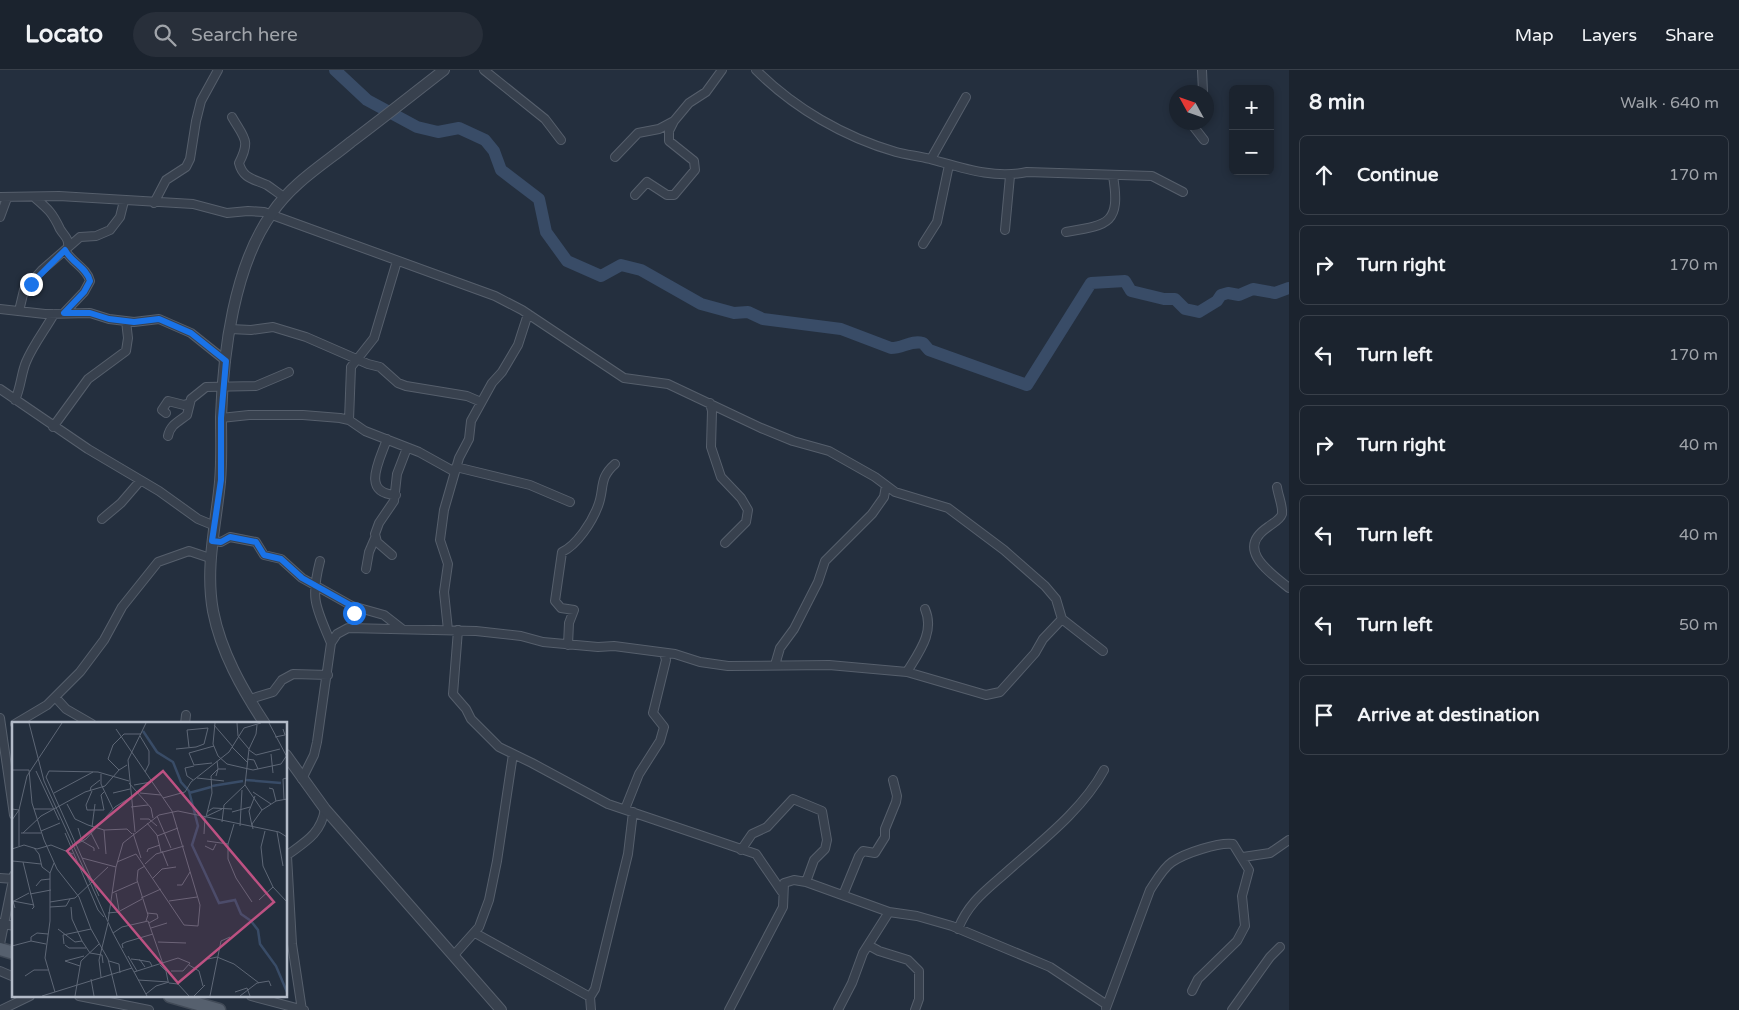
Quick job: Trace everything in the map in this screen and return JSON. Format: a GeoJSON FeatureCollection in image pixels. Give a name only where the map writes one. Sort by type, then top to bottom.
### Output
{"type":"FeatureCollection","features":[{"type":"Feature","properties":{"kind":"main road"},"geometry":{"type":"LineString","coordinates":[[177,998],[219,1010]]}},
{"type":"Feature","properties":{"kind":"street"},"geometry":{"type":"LineString","coordinates":[[154,203],[166,180],[186,167],[190,158],[201,101],[218,70]]}},
{"type":"Feature","properties":{"kind":"street"},"geometry":{"type":"LineString","coordinates":[[264,722],[230,664],[218,634],[210,592],[210,558],[221,480],[221,418],[226,361],[230,329],[248,261],[270,214],[284,197],[324,162],[444,70]]}},
{"type":"Feature","properties":{"kind":"street"},"geometry":{"type":"LineString","coordinates":[[484,70],[545,119],[561,140]]}},
{"type":"Feature","properties":{"kind":"street"},"geometry":{"type":"LineString","coordinates":[[614,157],[638,133],[659,129],[674,120],[689,103],[706,92],[722,70]]}},
{"type":"Feature","properties":{"kind":"street"},"geometry":{"type":"LineString","coordinates":[[756,70],[776,90],[820,120],[896,152],[931,159],[949,166],[1010,176],[1027,172],[1152,176],[1183,192]]}},
{"type":"Feature","properties":{"kind":"street"},"geometry":{"type":"LineString","coordinates":[[1202,70],[1202,85]]}},
{"type":"Feature","properties":{"kind":"street"},"geometry":{"type":"LineString","coordinates":[[931,159],[966,98]]}},
{"type":"Feature","properties":{"kind":"street"},"geometry":{"type":"LineString","coordinates":[[232,117],[246,143],[246,149],[238,164],[241,170],[251,181],[264,184],[284,197]]}},
{"type":"Feature","properties":{"kind":"street"},"geometry":{"type":"LineString","coordinates":[[635,195],[646,182],[667,195],[674,195],[695,170],[694,161],[669,141],[669,132],[674,120]]}},
{"type":"Feature","properties":{"kind":"street"},"geometry":{"type":"LineString","coordinates":[[1196,130],[1204,140]]}},
{"type":"Feature","properties":{"kind":"street"},"geometry":{"type":"LineString","coordinates":[[923,244],[937,222],[949,166]]}},
{"type":"Feature","properties":{"kind":"street"},"geometry":{"type":"LineString","coordinates":[[1005,230],[1010,176]]}},
{"type":"Feature","properties":{"kind":"street"},"geometry":{"type":"LineString","coordinates":[[1066,232],[1097,227],[1109,220],[1112,215],[1115,195],[1113,176]]}},
{"type":"Feature","properties":{"kind":"street"},"geometry":{"type":"LineString","coordinates":[[34,196],[56,218],[59,228],[67,238],[66,248],[71,260],[88,276],[90,281],[84,292],[64,313]]}},
{"type":"Feature","properties":{"kind":"street"},"geometry":{"type":"LineString","coordinates":[[0,217],[4,197],[34,196],[193,204],[227,213],[248,211],[270,214],[444,280],[495,296],[528,314],[624,378],[668,384],[793,441],[820,447],[862,469],[886,486],[916,500],[948,508],[993,541],[1051,593],[1059,605],[1062,619],[1103,651]]}},
{"type":"Feature","properties":{"kind":"street"},"geometry":{"type":"LineString","coordinates":[[19,311],[24,290],[66,248],[83,235],[96,236],[110,230],[120,217],[124,201]]}},
{"type":"Feature","properties":{"kind":"street"},"geometry":{"type":"LineString","coordinates":[[349,420],[350,371],[357,358],[374,338],[397,261]]}},
{"type":"Feature","properties":{"kind":"street"},"geometry":{"type":"LineString","coordinates":[[0,309],[54,314],[90,313],[126,322],[153,318],[180,327],[197,337],[226,361]]}},
{"type":"Feature","properties":{"kind":"street"},"geometry":{"type":"LineString","coordinates":[[15,400],[22,385],[25,364],[31,350],[54,314]]}},
{"type":"Feature","properties":{"kind":"street"},"geometry":{"type":"LineString","coordinates":[[448,630],[444,592],[448,564],[440,540],[444,522],[444,510],[468,439],[470,421],[492,383],[502,372],[518,345],[528,314]]}},
{"type":"Feature","properties":{"kind":"street"},"geometry":{"type":"LineString","coordinates":[[53,427],[88,379],[126,350],[126,322]]}},
{"type":"Feature","properties":{"kind":"street"},"geometry":{"type":"LineString","coordinates":[[230,329],[251,330],[273,327],[315,340],[380,367],[398,383],[406,386],[467,396],[481,402]]}},
{"type":"Feature","properties":{"kind":"street"},"geometry":{"type":"LineString","coordinates":[[166,413],[162,410],[162,406],[168,401],[184,405],[190,403],[206,387],[212,385],[223,388],[256,386],[289,372]]}},
{"type":"Feature","properties":{"kind":"street"},"geometry":{"type":"LineString","coordinates":[[0,389],[53,427],[198,519],[215,526]]}},
{"type":"Feature","properties":{"kind":"street"},"geometry":{"type":"LineString","coordinates":[[168,436],[169,429],[187,415],[190,403]]}},
{"type":"Feature","properties":{"kind":"street"},"geometry":{"type":"LineString","coordinates":[[710,403],[712,418],[711,448],[721,477],[741,498],[748,510],[746,522],[724,543]]}},
{"type":"Feature","properties":{"kind":"street"},"geometry":{"type":"LineString","coordinates":[[221,418],[249,415],[303,415],[349,420],[365,431],[456,470],[530,485],[570,502]]}},
{"type":"Feature","properties":{"kind":"street"},"geometry":{"type":"LineString","coordinates":[[387,439],[374,481],[378,490],[385,495],[396,495]]}},
{"type":"Feature","properties":{"kind":"street"},"geometry":{"type":"LineString","coordinates":[[366,569],[376,528],[396,495],[398,468],[407,448]]}},
{"type":"Feature","properties":{"kind":"street"},"geometry":{"type":"LineString","coordinates":[[568,645],[570,624],[574,610],[561,608],[555,601],[562,552],[572,547],[598,506],[602,482],[616,464]]}},
{"type":"Feature","properties":{"kind":"street"},"geometry":{"type":"LineString","coordinates":[[102,519],[121,503],[140,481]]}},
{"type":"Feature","properties":{"kind":"street"},"geometry":{"type":"LineString","coordinates":[[775,664],[780,648],[794,629],[818,582],[825,561],[872,514],[884,497],[886,486]]}},
{"type":"Feature","properties":{"kind":"street"},"geometry":{"type":"LineString","coordinates":[[1277,487],[1282,511],[1281,517],[1257,535],[1253,542],[1253,548],[1264,567],[1289,588]]}},
{"type":"Feature","properties":{"kind":"street"},"geometry":{"type":"LineString","coordinates":[[212,541],[221,542],[230,537],[256,542],[264,555],[281,559],[302,578],[315,586],[352,606],[384,615],[402,629]]}},
{"type":"Feature","properties":{"kind":"street"},"geometry":{"type":"LineString","coordinates":[[375,538],[392,556]]}},
{"type":"Feature","properties":{"kind":"street"},"geometry":{"type":"LineString","coordinates":[[18,722],[56,698],[80,672],[104,640],[122,607],[154,566],[164,559],[190,551],[210,558]]}},
{"type":"Feature","properties":{"kind":"street"},"geometry":{"type":"LineString","coordinates":[[302,778],[314,755],[328,675],[330,643],[315,604],[315,586],[320,561]]}},
{"type":"Feature","properties":{"kind":"street"},"geometry":{"type":"LineString","coordinates":[[352,606],[353,627]]}},
{"type":"Feature","properties":{"kind":"street"},"geometry":{"type":"LineString","coordinates":[[907,672],[926,641],[929,619],[924,609]]}},
{"type":"Feature","properties":{"kind":"street"},"geometry":{"type":"LineString","coordinates":[[330,643],[337,634],[353,627],[458,630],[521,636],[543,642],[568,645],[614,646],[664,653],[720,665],[829,665],[907,672],[986,695],[1000,692],[1035,653],[1043,639],[1062,619]]}},
{"type":"Feature","properties":{"kind":"street"},"geometry":{"type":"LineString","coordinates":[[458,630],[453,694],[466,709],[471,719],[494,743],[599,801],[760,857],[782,892]]}},
{"type":"Feature","properties":{"kind":"street"},"geometry":{"type":"LineString","coordinates":[[591,1010],[590,997],[594,990],[628,854],[629,810],[639,774],[660,741],[664,726],[653,713],[666,660],[664,653]]}},
{"type":"Feature","properties":{"kind":"street"},"geometry":{"type":"LineString","coordinates":[[250,699],[273,692],[282,680],[294,674],[328,675]]}},
{"type":"Feature","properties":{"kind":"street"},"geometry":{"type":"LineString","coordinates":[[56,698],[70,712],[88,722]]}},
{"type":"Feature","properties":{"kind":"street"},"geometry":{"type":"LineString","coordinates":[[0,718],[1,734],[11,781]]}},
{"type":"Feature","properties":{"kind":"street"},"geometry":{"type":"LineString","coordinates":[[1,734],[12,726]]}},
{"type":"Feature","properties":{"kind":"street"},"geometry":{"type":"LineString","coordinates":[[454,955],[475,933],[482,920],[498,861],[513,754]]}},
{"type":"Feature","properties":{"kind":"street"},"geometry":{"type":"LineString","coordinates":[[288,758],[325,809],[501,1010]]}},
{"type":"Feature","properties":{"kind":"street"},"geometry":{"type":"LineString","coordinates":[[958,929],[971,904],[1043,840],[1082,800],[1104,770]]}},
{"type":"Feature","properties":{"kind":"street"},"geometry":{"type":"LineString","coordinates":[[843,895],[859,856],[863,851],[875,853],[885,837],[885,828],[897,796],[893,780]]}},
{"type":"Feature","properties":{"kind":"street"},"geometry":{"type":"LineString","coordinates":[[741,850],[752,834],[767,827],[793,799],[822,811],[827,840],[825,849],[814,860],[806,882]]}},
{"type":"Feature","properties":{"kind":"street"},"geometry":{"type":"LineString","coordinates":[[288,855],[313,837],[320,829],[325,809]]}},
{"type":"Feature","properties":{"kind":"street"},"geometry":{"type":"LineString","coordinates":[[1243,857],[1270,853],[1289,840]]}},
{"type":"Feature","properties":{"kind":"street"},"geometry":{"type":"LineString","coordinates":[[729,1010],[780,913],[784,899],[782,886],[787,881],[806,882],[888,912],[917,916],[958,929],[1050,967],[1106,1008],[1150,890],[1172,862],[1196,852],[1227,843],[1234,844],[1249,870],[1242,896],[1245,926],[1238,941],[1198,979],[1192,991]]}},
{"type":"Feature","properties":{"kind":"street"},"geometry":{"type":"LineString","coordinates":[[0,944],[2,923],[12,882]]}},
{"type":"Feature","properties":{"kind":"street"},"geometry":{"type":"LineString","coordinates":[[258,998],[303,1010],[292,944],[288,885]]}},
{"type":"Feature","properties":{"kind":"street"},"geometry":{"type":"LineString","coordinates":[[838,1010],[846,997],[868,945],[888,912]]}},
{"type":"Feature","properties":{"kind":"street"},"geometry":{"type":"LineString","coordinates":[[475,933],[590,997]]}},
{"type":"Feature","properties":{"kind":"street"},"geometry":{"type":"LineString","coordinates":[[868,945],[879,951],[908,960],[919,971],[919,999],[915,1010]]}},
{"type":"Feature","properties":{"kind":"street"},"geometry":{"type":"LineString","coordinates":[[1232,1010],[1270,957],[1280,947]]}},
{"type":"Feature","properties":{"kind":"street"},"geometry":{"type":"LineString","coordinates":[[0,971],[12,976]]}},
{"type":"Feature","properties":{"kind":"street"},"geometry":{"type":"LineString","coordinates":[[1,1010],[26,998]]}},
{"type":"Feature","properties":{"kind":"street"},"geometry":{"type":"LineString","coordinates":[[89,998],[150,1010]]}},
{"type":"Feature","properties":{"kind":"waterway"},"geometry":{"type":"LineString","coordinates":[[335,70],[367,100],[417,127],[438,132],[459,128],[485,140],[494,151],[501,170],[539,199],[546,232],[567,261],[601,276],[621,265],[641,270],[701,304],[734,313],[748,312],[763,319],[841,329],[891,348],[919,342],[923,343],[929,350],[1027,385],[1091,283],[1125,281],[1131,291],[1164,299],[1175,299],[1185,309],[1199,312],[1217,301],[1221,295],[1228,293],[1239,295],[1253,289],[1275,293],[1289,288]]}},
{"type":"Feature","properties":{"kind":"route"},"geometry":{"type":"LineString","coordinates":[[31,284],[42,270],[65,250],[71,260],[85,271],[90,281],[84,292],[64,313],[90,313],[109,319],[134,322],[153,318],[159,319],[191,333],[226,361],[221,418],[221,480],[212,541],[221,542],[230,537],[256,542],[261,547],[264,555],[281,559],[302,578],[352,606],[354,613]]}}]}
